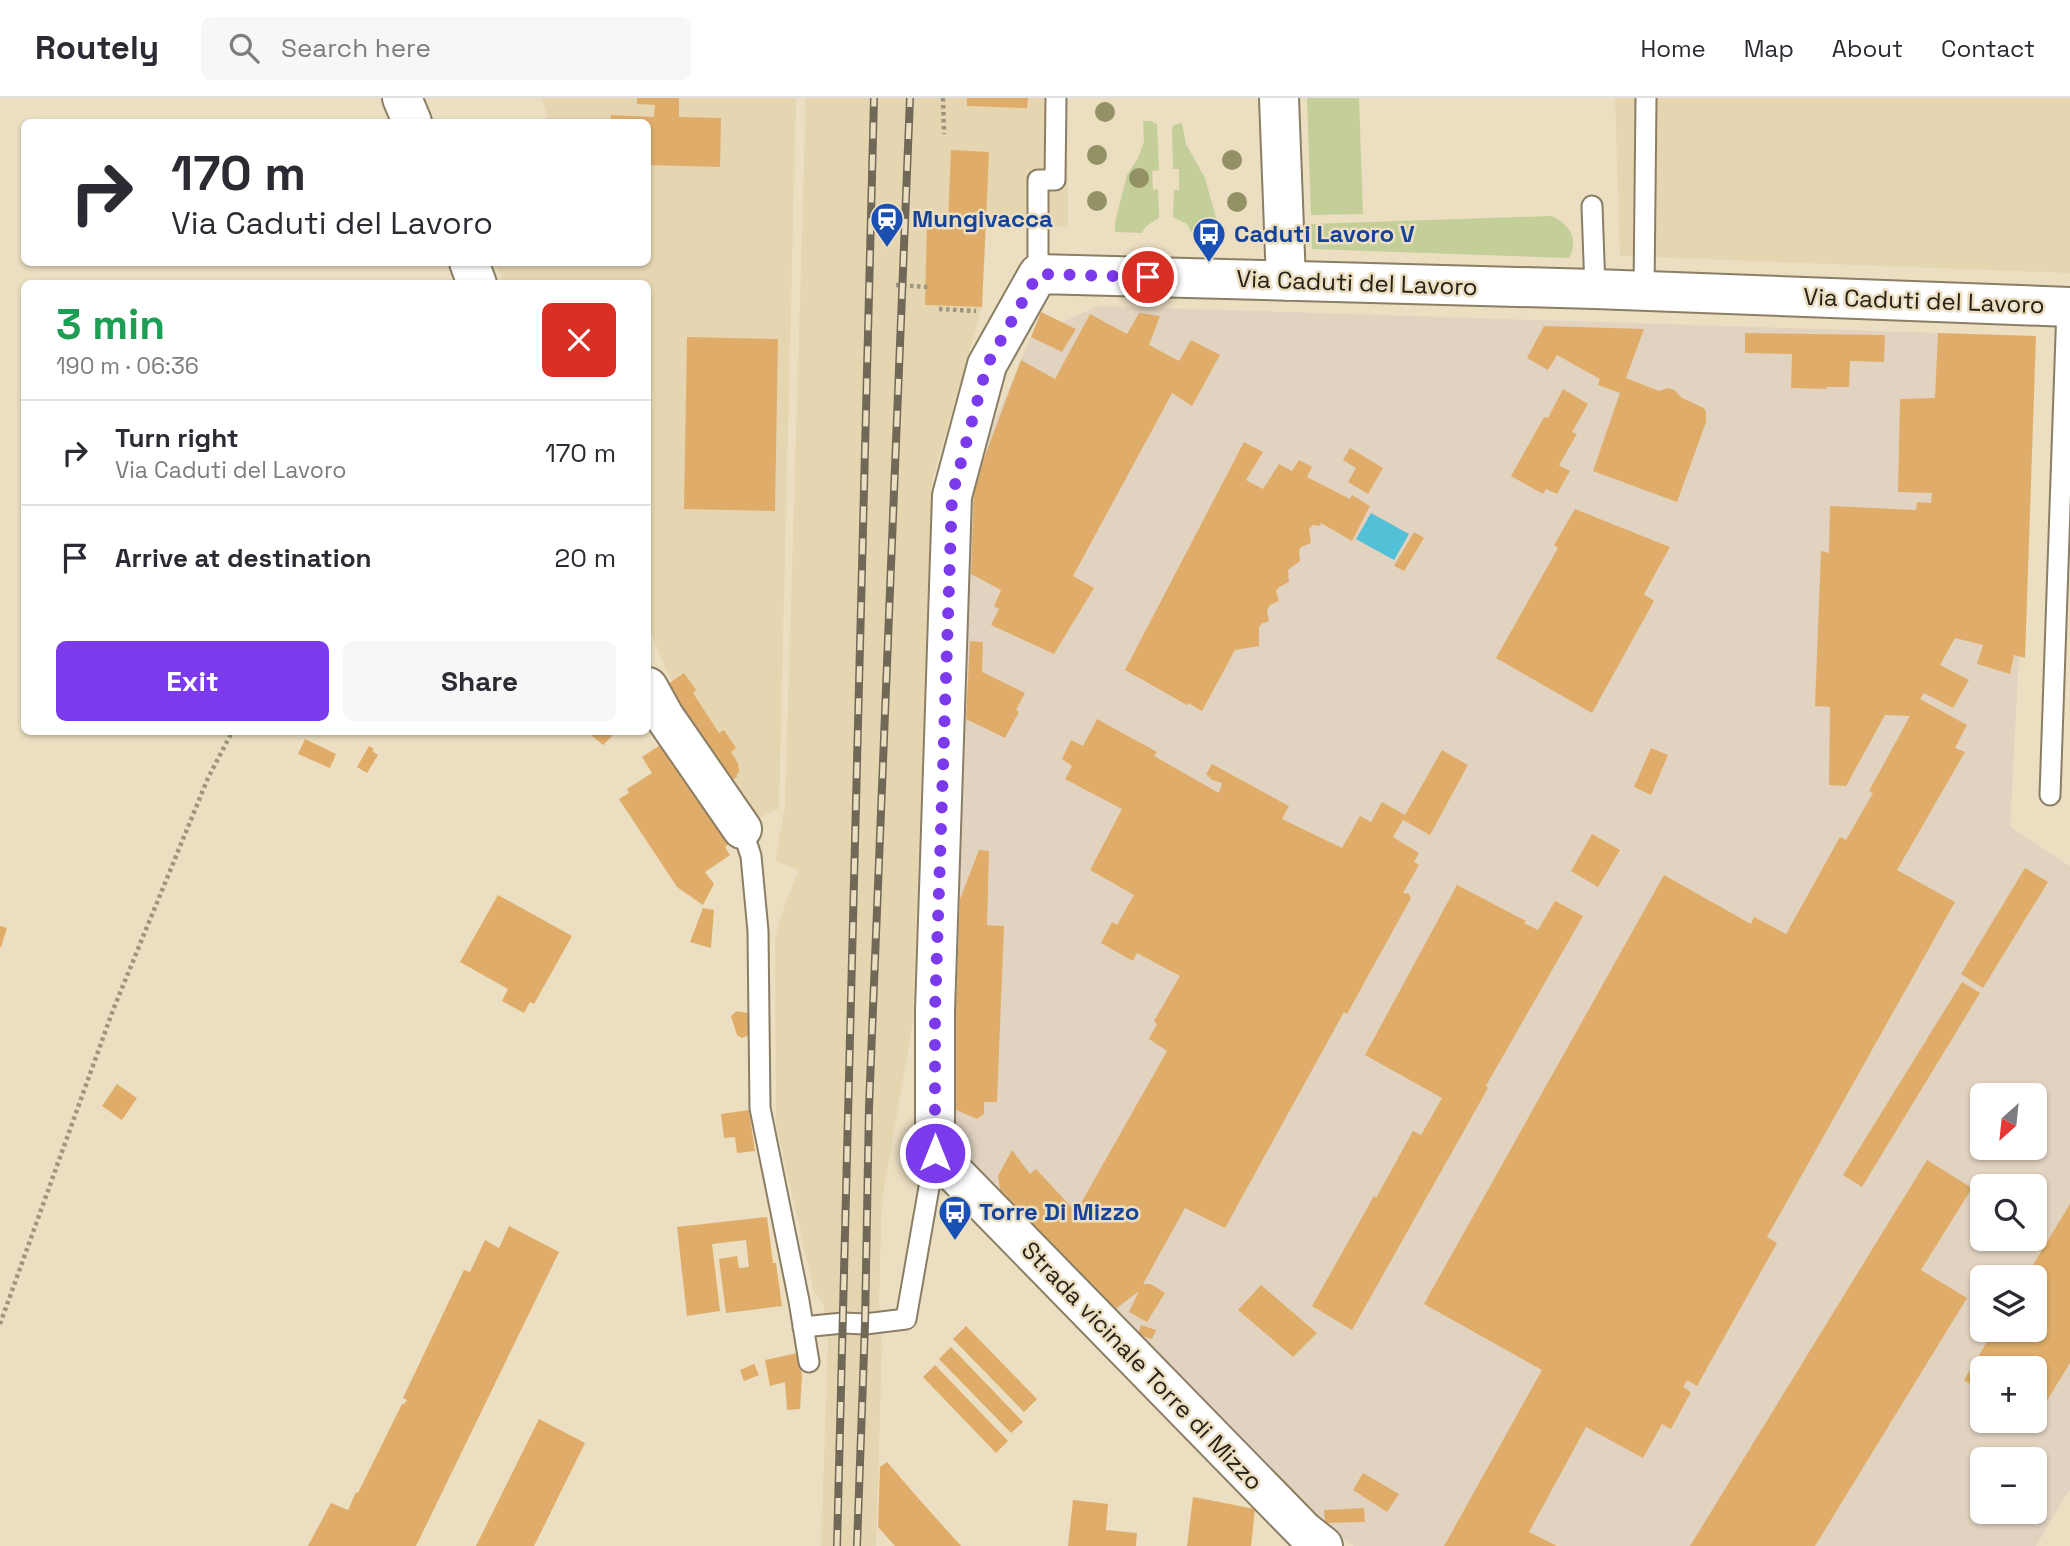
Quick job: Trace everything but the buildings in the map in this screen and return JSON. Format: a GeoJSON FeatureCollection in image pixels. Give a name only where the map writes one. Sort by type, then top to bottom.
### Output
{"type":"FeatureCollection","features":[{"type":"Feature","properties":{"kind":"street"},"geometry":{"type":"LineString","coordinates":[[402,98],[411,119]]}},
{"type":"Feature","properties":{"kind":"street"},"geometry":{"type":"LineString","coordinates":[[1279,98],[1286,281]]}},
{"type":"Feature","properties":{"kind":"street"},"geometry":{"type":"LineString","coordinates":[[935,1153],[936,997],[952,496],[987,365],[1038,274]]}},
{"type":"Feature","properties":{"kind":"street","name":"Via Caduti del Lavoro"},"geometry":{"type":"LineString","coordinates":[[1038,274],[1595,289],[2068,307]]}},
{"type":"Feature","properties":{"kind":"street"},"geometry":{"type":"LineString","coordinates":[[651,692],[664,716],[742,829]]}},
{"type":"Feature","properties":{"kind":"street","name":"Strada vicinale Torre di Mizzo"},"geometry":{"type":"LineString","coordinates":[[935,1153],[1304,1531],[1323,1546]]}},
{"type":"Feature","properties":{"kind":"lane"},"geometry":{"type":"LineString","coordinates":[[1038,274],[1038,180],[1055,180],[1056,98]]}},
{"type":"Feature","properties":{"kind":"lane"},"geometry":{"type":"LineString","coordinates":[[1644,291],[1646,98]]}},
{"type":"Feature","properties":{"kind":"lane"},"geometry":{"type":"LineString","coordinates":[[1592,206],[1595,289]]}},
{"type":"Feature","properties":{"kind":"lane"},"geometry":{"type":"LineString","coordinates":[[2050,794],[2068,307]]}},
{"type":"Feature","properties":{"kind":"lane"},"geometry":{"type":"LineString","coordinates":[[742,829],[751,856],[758,931],[760,1108],[809,1362]]}},
{"type":"Feature","properties":{"kind":"lane"},"geometry":{"type":"LineString","coordinates":[[803,1327],[906,1319],[935,1153]]}},
{"type":"Feature","properties":{"kind":"path"},"geometry":{"type":"LineString","coordinates":[[943,98],[944,134]]}},
{"type":"Feature","properties":{"kind":"path"},"geometry":{"type":"LineString","coordinates":[[896,285],[928,287]]}},
{"type":"Feature","properties":{"kind":"path"},"geometry":{"type":"LineString","coordinates":[[0,1324],[113,1010],[208,778],[230,735]]}},
{"type":"Feature","properties":{"kind":"shaded area"},"geometry":{"type":"Polygon","coordinates":[[[542,98],[796,98],[779,808],[752,822],[667,672],[651,633],[651,280],[503,280],[496,266],[651,266],[651,119],[548,119],[542,98]]]}},
{"type":"Feature","properties":{"kind":"shaded area"},"geometry":{"type":"Polygon","coordinates":[[[806,98],[1067,98],[1068,227],[986,223],[982,307],[932,481],[913,1021],[882,1201],[879,1301],[882,1344],[876,1546],[821,1546],[828,1343],[823,1302],[814,1292],[776,1124],[775,939],[780,918],[799,870],[775,861],[785,806],[806,98]]]}},
{"type":"Feature","properties":{"kind":"shaded area"},"geometry":{"type":"Polygon","coordinates":[[[1615,98],[2070,98],[2070,273],[1620,256],[1615,98]]]}},
{"type":"Feature","properties":{"kind":"shaded area"},"geometry":{"type":"Polygon","coordinates":[[[1098,306],[2036,336],[2010,827],[2070,866],[2070,1489],[2036,1546],[1354,1546],[1264,1481],[942,1150],[967,486],[1031,337],[1098,306]]]}},
{"type":"Feature","properties":{"kind":"green space"},"geometry":{"type":"Polygon","coordinates":[[[1307,98],[1359,98],[1363,214],[1311,215],[1307,98]]]}},
{"type":"Feature","properties":{"kind":"green space"},"geometry":{"type":"Polygon","coordinates":[[[1143,121],[1157,124],[1159,170],[1152,171],[1153,190],[1158,189],[1159,218],[1146,226],[1142,233],[1115,232],[1127,175],[1144,142],[1143,121]]]}},
{"type":"Feature","properties":{"kind":"green space"},"geometry":{"type":"Polygon","coordinates":[[[1182,123],[1186,144],[1205,178],[1219,236],[1193,235],[1187,224],[1173,217],[1174,190],[1179,190],[1179,169],[1173,169],[1172,128],[1182,123]]]}},
{"type":"Feature","properties":{"kind":"green space"},"geometry":{"type":"Polygon","coordinates":[[[1552,216],[1571,233],[1573,245],[1569,258],[1312,249],[1311,224],[1552,216]]]}},
{"type":"Feature","properties":{"kind":"water"},"geometry":{"type":"Polygon","coordinates":[[[1371,513],[1409,534],[1394,560],[1356,539],[1371,513]]]}},
{"type":"Feature","properties":{"kind":"railway"},"geometry":{"type":"LineString","coordinates":[[837,1546],[874,98]]}},
{"type":"Feature","properties":{"kind":"railway"},"geometry":{"type":"LineString","coordinates":[[857,1546],[869,1107],[910,98]]}},
{"type":"Feature","properties":{"kind":"place","name":"Mungivacca"},"geometry":{"type":"Point","coordinates":[887,249]}},
{"type":"Feature","properties":{"kind":"place","name":"Caduti Lavoro V"},"geometry":{"type":"Point","coordinates":[1209,264]}},
{"type":"Feature","properties":{"kind":"place","name":"Torre Di Mizzo"},"geometry":{"type":"Point","coordinates":[955,1242]}},
{"type":"Feature","properties":{"kind":"route"},"geometry":{"type":"LineString","coordinates":[[935,1153],[935,1011],[952,496],[987,365],[1038,274],[1148,277]]}}]}
